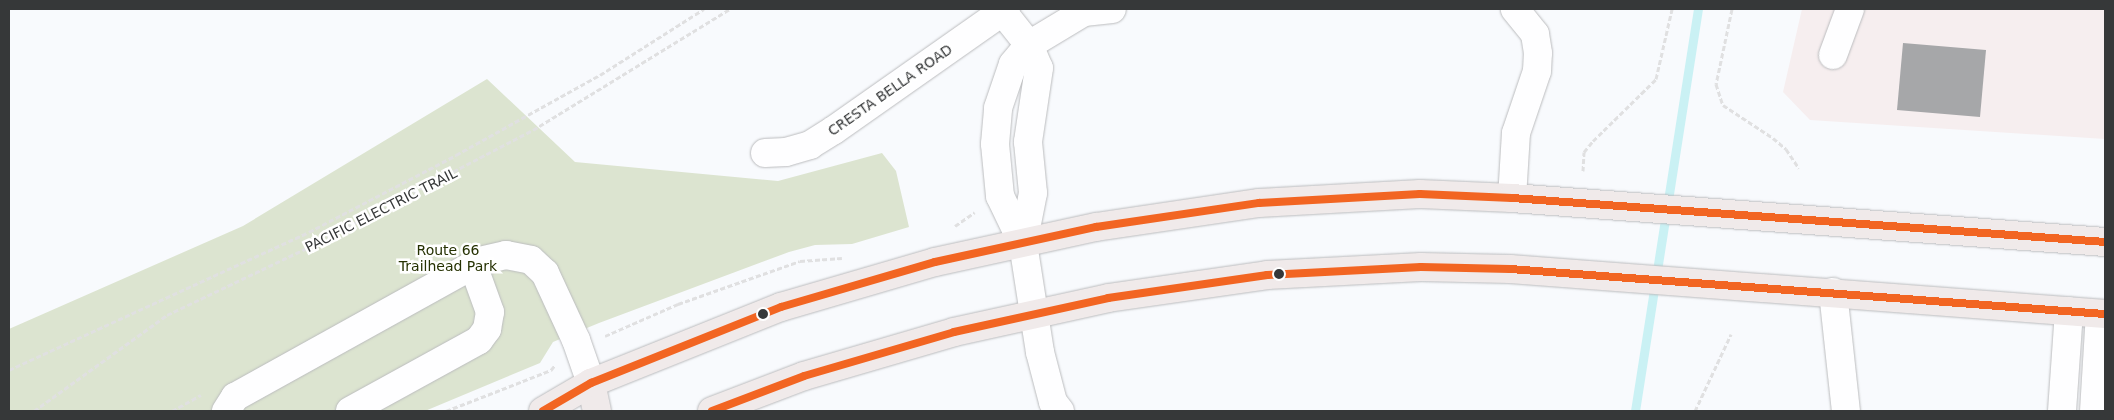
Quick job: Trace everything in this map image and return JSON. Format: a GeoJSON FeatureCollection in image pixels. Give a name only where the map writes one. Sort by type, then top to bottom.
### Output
{"type":"FeatureCollection","features":[{"type":"Feature","properties":{"kind":"main road"},"geometry":{"type":"LineString","coordinates":[[543,411],[591,383],[781,307],[935,262],[1096,227],[1259,203],[1420,194],[1512,198],[1711,210],[2105,242]]}},
{"type":"Feature","properties":{"kind":"main road"},"geometry":{"type":"LineString","coordinates":[[712,411],[804,376],[1033,313],[1267,275],[1421,266],[1636,277],[2103,314]]}},
{"type":"Feature","properties":{"kind":"main road"},"geometry":{"type":"LineString","coordinates":[[591,383],[597,411]]}},
{"type":"Feature","properties":{"kind":"street"},"geometry":{"type":"LineString","coordinates":[[1512,198],[1516,133],[1537,71],[1538,53],[1534,34],[1516,9]]}},
{"type":"Feature","properties":{"kind":"street"},"geometry":{"type":"LineString","coordinates":[[1833,55],[1850,9]]}},
{"type":"Feature","properties":{"kind":"street"},"geometry":{"type":"LineString","coordinates":[[1004,10],[1029,45],[1039,68],[1028,142],[1033,193],[1023,244]]}},
{"type":"Feature","properties":{"kind":"street","name":"CRESTA BELLA ROAD"},"geometry":{"type":"LineString","coordinates":[[765,153],[786,152],[810,144],[834,130],[1004,10]]}},
{"type":"Feature","properties":{"kind":"street"},"geometry":{"type":"LineString","coordinates":[[1060,411],[1047,384],[1033,313],[1023,244],[1000,196],[995,144],[998,108],[1010,70],[1029,45],[1104,10]]}},
{"type":"Feature","properties":{"kind":"street"},"geometry":{"type":"LineString","coordinates":[[998,108],[1032,112]]}},
{"type":"Feature","properties":{"kind":"street"},"geometry":{"type":"LineString","coordinates":[[226,411],[235,397],[473,265],[506,255],[531,260],[545,273],[576,340],[591,383]]}},
{"type":"Feature","properties":{"kind":"street"},"geometry":{"type":"LineString","coordinates":[[350,411],[479,340],[487,329],[490,312],[473,265]]}},
{"type":"Feature","properties":{"kind":"street"},"geometry":{"type":"LineString","coordinates":[[1832,292],[1846,411]]}},
{"type":"Feature","properties":{"kind":"street"},"geometry":{"type":"LineString","coordinates":[[2062,411],[2069,311]]}},
{"type":"Feature","properties":{"kind":"street"},"geometry":{"type":"LineString","coordinates":[[2094,411],[2103,314]]}},
{"type":"Feature","properties":{"kind":"path","name":"PACIFIC ELECTRIC TRAIL"},"geometry":{"type":"LineString","coordinates":[[9,370],[317,228],[600,75],[704,9]]}},
{"type":"Feature","properties":{"kind":"path","name":"PACIFIC ELECTRIC TRAIL"},"geometry":{"type":"LineString","coordinates":[[34,411],[167,315],[307,248],[533,130],[730,9]]}},
{"type":"Feature","properties":{"kind":"path"},"geometry":{"type":"LineString","coordinates":[[1583,171],[1584,152],[1592,141],[1656,80],[1672,9]]}},
{"type":"Feature","properties":{"kind":"path"},"geometry":{"type":"LineString","coordinates":[[1732,9],[1716,84],[1723,105],[1773,138],[1786,149],[1799,168]]}},
{"type":"Feature","properties":{"kind":"path"},"geometry":{"type":"LineString","coordinates":[[1695,411],[1731,334]]}},
{"type":"Feature","properties":{"kind":"path"},"geometry":{"type":"LineString","coordinates":[[446,411],[551,370],[556,363],[554,350],[576,340]]}},
{"type":"Feature","properties":{"kind":"shaded area"},"geometry":{"type":"Polygon","coordinates":[[[1802,9],[2105,9],[2105,139],[1810,120],[1783,92],[1802,9]]]}},
{"type":"Feature","properties":{"kind":"green space","name":"Route 66 Trailhead Park"},"geometry":{"type":"Polygon","coordinates":[[[487,79],[575,162],[778,181],[882,153],[896,171],[909,227],[852,244],[815,245],[789,252],[599,323],[553,342],[540,363],[425,411],[9,411],[9,329],[243,226],[487,79]]]}},
{"type":"Feature","properties":{"kind":"building"},"geometry":{"type":"Polygon","coordinates":[[[1903,43],[1986,50],[1980,117],[1897,110],[1903,43]]]}},
{"type":"Feature","properties":{"kind":"waterway"},"geometry":{"type":"LineString","coordinates":[[1635,411],[1698,9]]}},
{"type":"Feature","properties":{"kind":"transit line","name":"66"},"geometry":{"type":"LineString","coordinates":[[543,411],[591,383],[781,307],[935,262],[1096,227],[1259,203],[1420,194],[1512,198],[2105,242]]}},
{"type":"Feature","properties":{"kind":"transit line","name":"66"},"geometry":{"type":"LineString","coordinates":[[712,411],[804,376],[954,332],[1108,298],[1267,275],[1421,267],[1510,269],[2105,314]]}}]}
